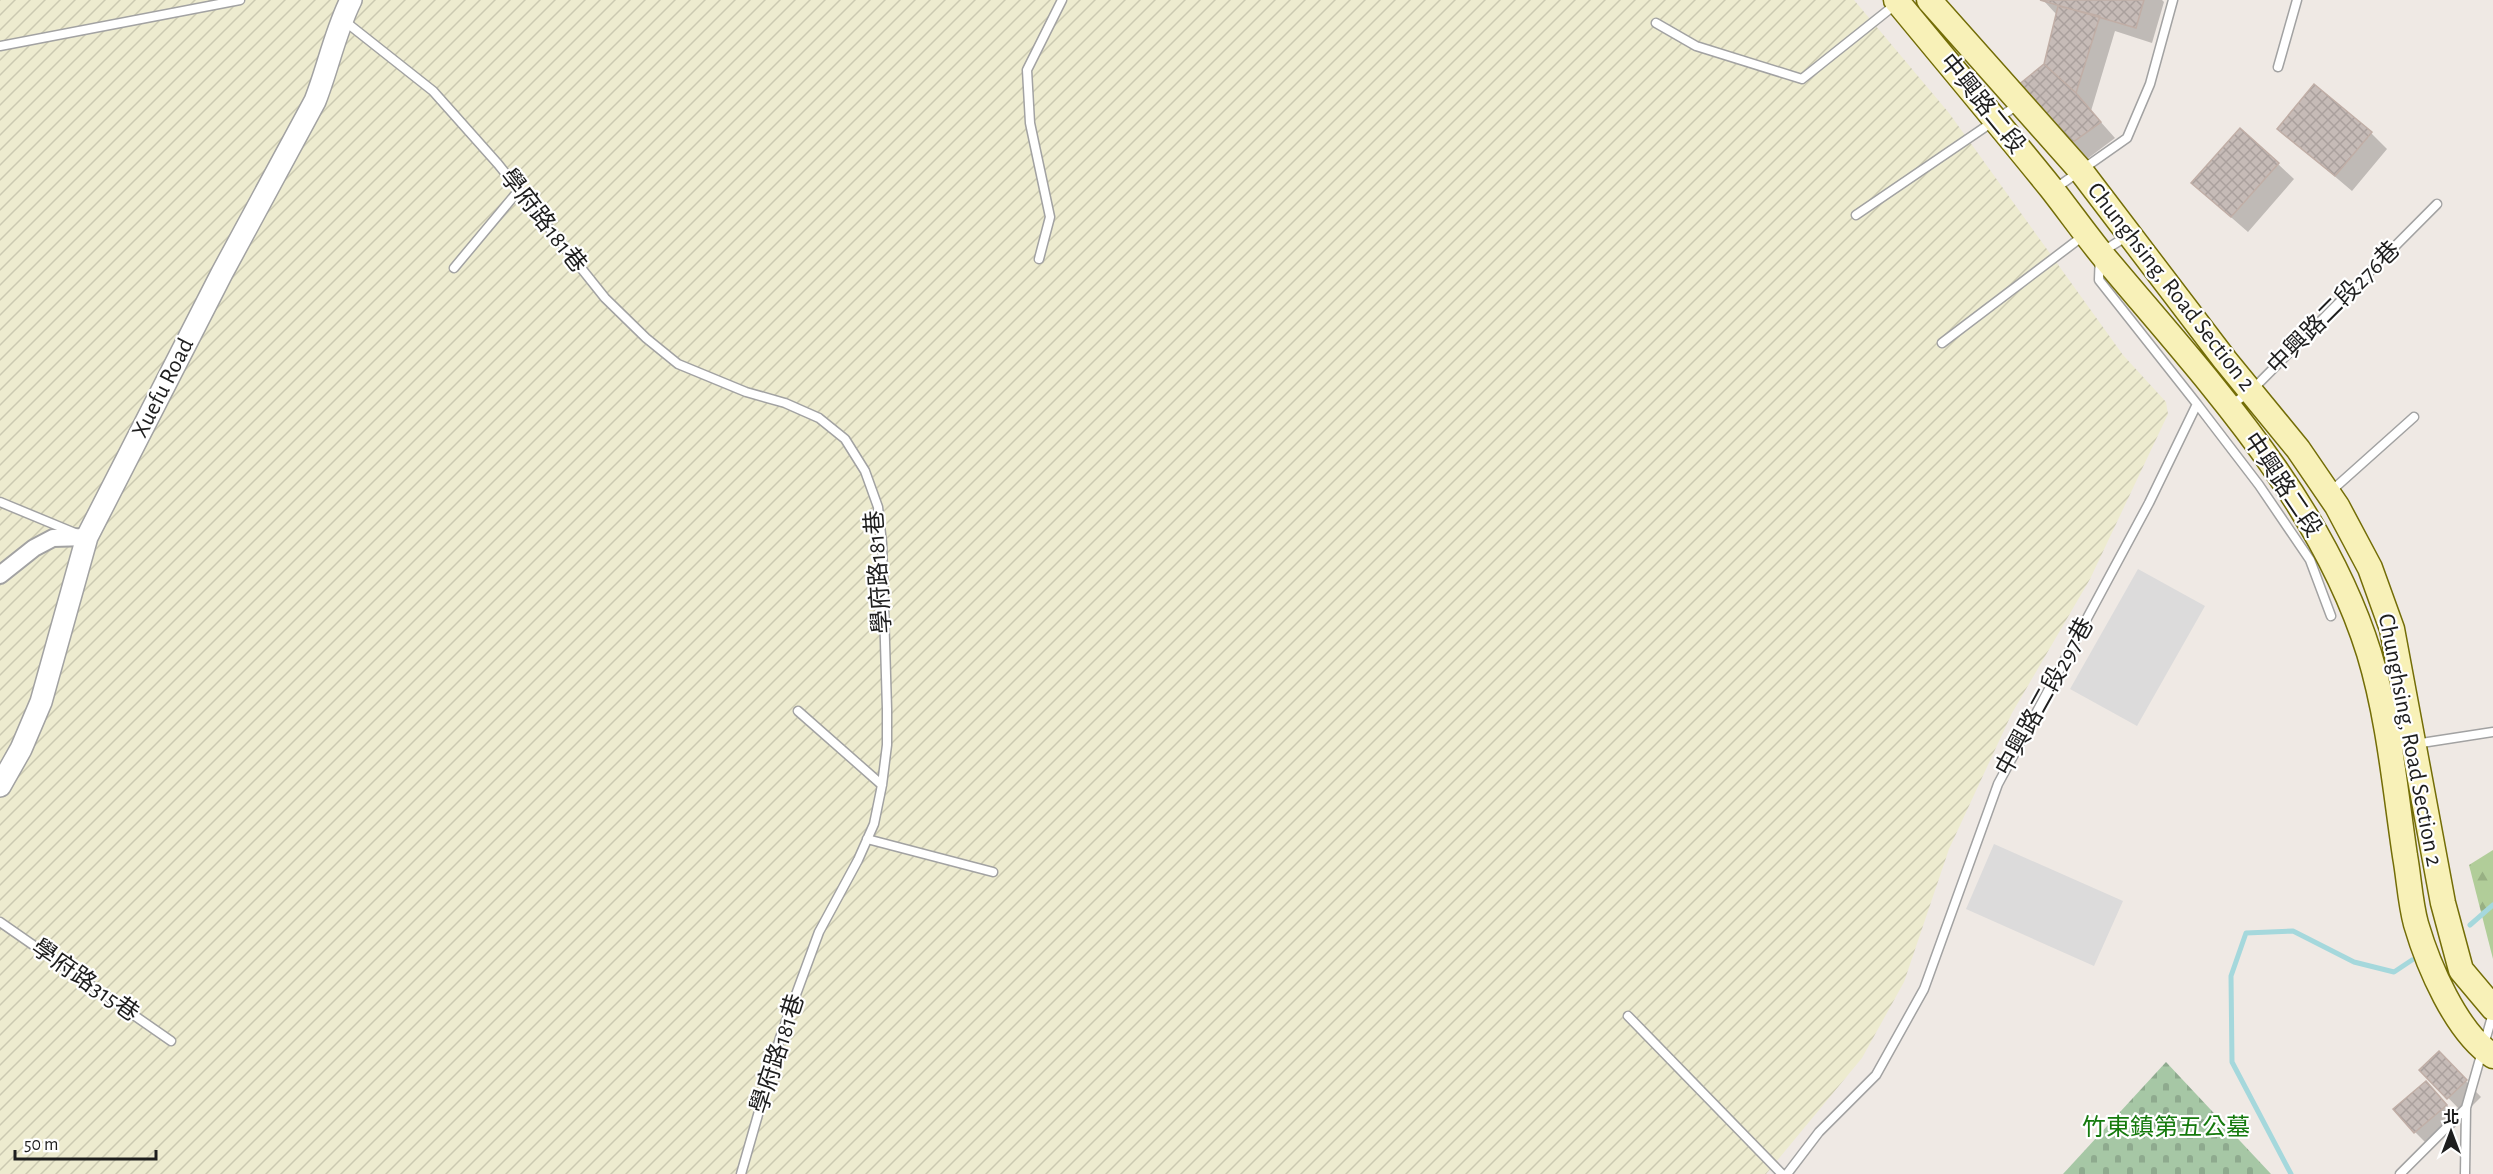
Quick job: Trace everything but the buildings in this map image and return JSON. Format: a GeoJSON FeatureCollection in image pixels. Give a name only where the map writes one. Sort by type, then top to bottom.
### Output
{"type":"FeatureCollection","features":[{"type":"Feature","properties":{"kind":"main road","name":"Chunghsing, Road Section 2"},"geometry":{"type":"LineString","coordinates":[[1929,0],[2081,171],[2298,449],[2329,494],[2370,568],[2392,629],[2401,742],[2443,903],[2461,970],[2493,1008]]}},
{"type":"Feature","properties":{"kind":"main road","name":"中興路二段"},"geometry":{"type":"LineString","coordinates":[[1897,1],[2228,407],[2270,461],[2316,534],[2348,596],[2401,742],[2415,922],[2438,982],[2462,1023],[2487,1052]]}},
{"type":"Feature","properties":{"kind":"street","name":"Xuefu Road"},"geometry":{"type":"LineString","coordinates":[[0,786],[21,749],[40,702],[87,537],[222,273],[315,101],[346,9]]}},
{"type":"Feature","properties":{"kind":"street"},"geometry":{"type":"LineString","coordinates":[[0,575],[34,548],[53,538],[87,537]]}},
{"type":"Feature","properties":{"kind":"lane"},"geometry":{"type":"LineString","coordinates":[[0,46],[240,0]]}},
{"type":"Feature","properties":{"kind":"lane"},"geometry":{"type":"LineString","coordinates":[[1039,259],[1050,217],[1030,123],[1027,69],[1062,0]]}},
{"type":"Feature","properties":{"kind":"lane"},"geometry":{"type":"LineString","coordinates":[[2053,190],[2127,138],[2150,84],[2173,0]]}},
{"type":"Feature","properties":{"kind":"lane"},"geometry":{"type":"LineString","coordinates":[[2278,67],[2297,0]]}},
{"type":"Feature","properties":{"kind":"lane"},"geometry":{"type":"LineString","coordinates":[[1656,23],[1696,46],[1802,79],[1897,1]]}},
{"type":"Feature","properties":{"kind":"lane","name":"學府路181巷"},"geometry":{"type":"LineString","coordinates":[[346,9],[433,91],[519,190],[604,298],[646,338],[678,364],[746,392],[784,403],[819,418],[845,439],[865,471],[878,507],[882,543],[887,745],[874,824],[819,932],[780,1038],[741,1174]]}},
{"type":"Feature","properties":{"kind":"lane"},"geometry":{"type":"LineString","coordinates":[[1856,215],[2020,104]]}},
{"type":"Feature","properties":{"kind":"lane"},"geometry":{"type":"LineString","coordinates":[[454,268],[519,190]]}},
{"type":"Feature","properties":{"kind":"lane","name":"中興路二段276巷"},"geometry":{"type":"LineString","coordinates":[[2228,407],[2251,391],[2438,204]]}},
{"type":"Feature","properties":{"kind":"lane"},"geometry":{"type":"LineString","coordinates":[[1942,343],[2093,243],[2130,235]]}},
{"type":"Feature","properties":{"kind":"lane"},"geometry":{"type":"LineString","coordinates":[[2093,243],[2099,280],[2259,485],[2310,560],[2331,616]]}},
{"type":"Feature","properties":{"kind":"lane","name":"中興路二段297巷"},"geometry":{"type":"LineString","coordinates":[[1787,1174],[1820,1132],[1876,1075],[1924,989],[1998,784],[2149,503],[2197,404]]}},
{"type":"Feature","properties":{"kind":"lane"},"geometry":{"type":"LineString","coordinates":[[2329,494],[2414,417]]}},
{"type":"Feature","properties":{"kind":"lane"},"geometry":{"type":"LineString","coordinates":[[0,502],[87,537]]}},
{"type":"Feature","properties":{"kind":"lane"},"geometry":{"type":"LineString","coordinates":[[798,711],[882,785]]}},
{"type":"Feature","properties":{"kind":"lane"},"geometry":{"type":"LineString","coordinates":[[2401,742],[2493,732]]}},
{"type":"Feature","properties":{"kind":"lane"},"geometry":{"type":"LineString","coordinates":[[867,838],[993,872]]}},
{"type":"Feature","properties":{"kind":"lane","name":"學府路315巷"},"geometry":{"type":"LineString","coordinates":[[0,922],[171,1041]]}},
{"type":"Feature","properties":{"kind":"lane"},"geometry":{"type":"LineString","coordinates":[[2465,1174],[2466,1108],[2487,1052],[2493,1013]]}},
{"type":"Feature","properties":{"kind":"lane"},"geometry":{"type":"LineString","coordinates":[[1628,1016],[1782,1174]]}},
{"type":"Feature","properties":{"kind":"lane"},"geometry":{"type":"LineString","coordinates":[[2400,1174],[2466,1108]]}},
{"type":"Feature","properties":{"kind":"shaded area"},"geometry":{"type":"Polygon","coordinates":[[[0,0],[1854,0],[1949,113],[2123,355],[2166,402],[2168,414],[2090,579],[2012,713],[1949,849],[1904,982],[1862,1058],[1766,1174],[0,1174],[0,0]]]}},
{"type":"Feature","properties":{"kind":"shaded area"},"geometry":{"type":"Polygon","coordinates":[[[2138,569],[2205,606],[2137,726],[2070,689],[2138,569]]]}},
{"type":"Feature","properties":{"kind":"shaded area"},"geometry":{"type":"Polygon","coordinates":[[[1994,844],[2123,901],[2094,966],[1966,909],[1994,844]]]}},
{"type":"Feature","properties":{"kind":"green space"},"geometry":{"type":"Polygon","coordinates":[[[2493,850],[2493,959],[2469,865],[2493,850]]]}},
{"type":"Feature","properties":{"kind":"green space","name":"竹東鎮第五公墓"},"geometry":{"type":"Polygon","coordinates":[[[2166,1062],[2271,1174],[2063,1174],[2166,1062]]]}},
{"type":"Feature","properties":{"kind":"waterway"},"geometry":{"type":"LineString","coordinates":[[2470,925],[2493,905]]}},
{"type":"Feature","properties":{"kind":"waterway"},"geometry":{"type":"LineString","coordinates":[[2291,1174],[2232,1062],[2231,976],[2246,933],[2293,931],[2354,962],[2394,972],[2412,960]]}}]}
